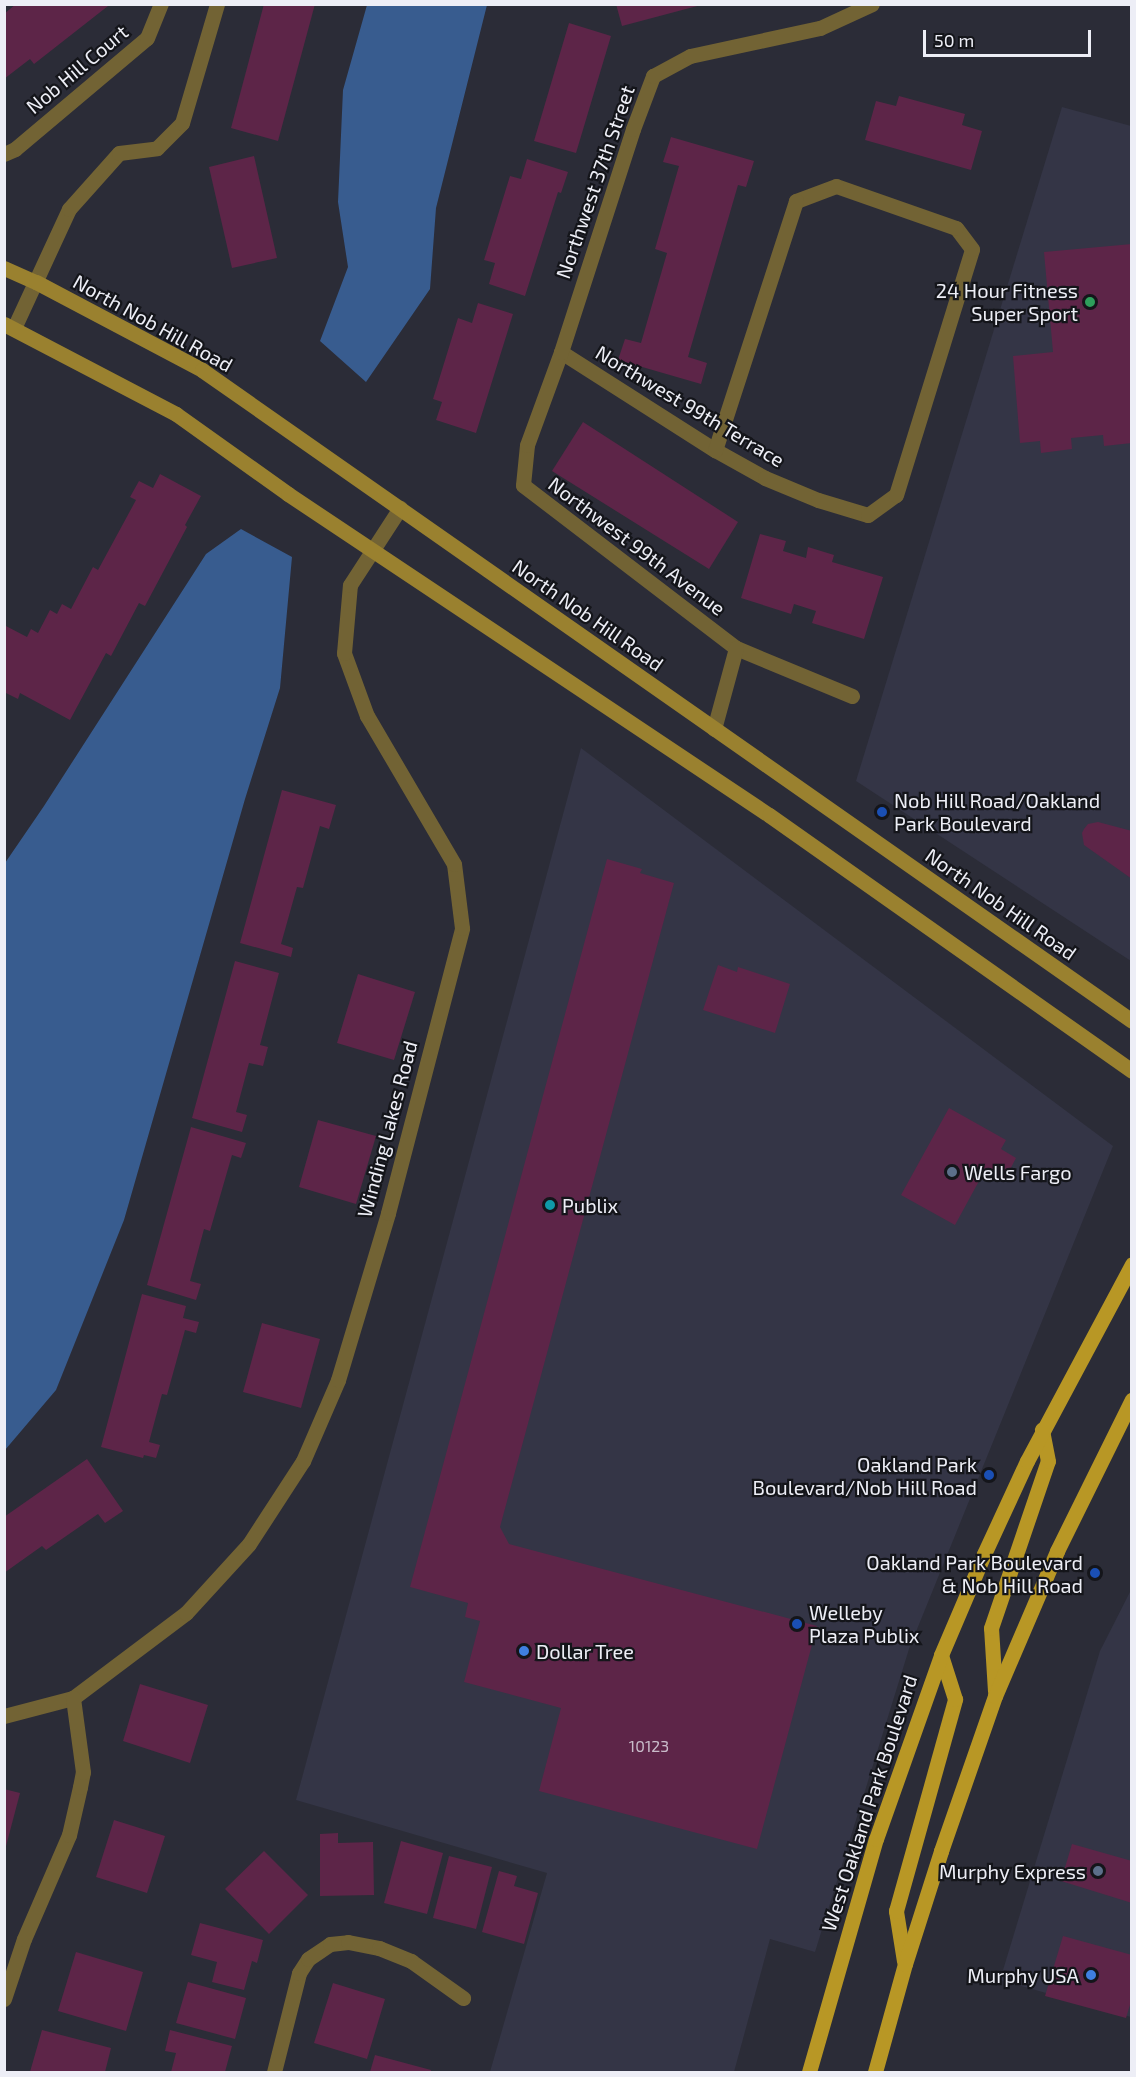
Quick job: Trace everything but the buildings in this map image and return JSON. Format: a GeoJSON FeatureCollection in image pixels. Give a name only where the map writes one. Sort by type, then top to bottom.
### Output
{"type":"FeatureCollection","features":[{"type":"Feature","properties":{"kind":"main road","name":"North Nob Hill Road"},"geometry":{"type":"LineString","coordinates":[[4,268],[36,282],[202,370],[1131,1022]]}},
{"type":"Feature","properties":{"kind":"main road"},"geometry":{"type":"LineString","coordinates":[[9,326],[176,414],[371,550],[722,782],[1131,1071]]}},
{"type":"Feature","properties":{"kind":"main road","name":"West Oakland Park Boulevard"},"geometry":{"type":"LineString","coordinates":[[809,2073],[876,1839],[941,1656],[984,1554],[1042,1430],[1131,1264]]}},
{"type":"Feature","properties":{"kind":"main road"},"geometry":{"type":"LineString","coordinates":[[875,2073],[905,1964],[995,1696],[1057,1551],[1131,1399]]}},
{"type":"Feature","properties":{"kind":"main road"},"geometry":{"type":"LineString","coordinates":[[995,1696],[991,1628],[1048,1461],[1042,1430]]}},
{"type":"Feature","properties":{"kind":"main road"},"geometry":{"type":"LineString","coordinates":[[905,1964],[896,1911],[955,1699],[941,1656]]}},
{"type":"Feature","properties":{"kind":"street","name":"Nob Hill Court"},"geometry":{"type":"LineString","coordinates":[[4,154],[15,149],[147,38],[161,4]]}},
{"type":"Feature","properties":{"kind":"street"},"geometry":{"type":"LineString","coordinates":[[9,326],[36,282],[69,209],[119,153],[157,148],[182,123],[218,4]]}},
{"type":"Feature","properties":{"kind":"street","name":"Northwest 37th Street"},"geometry":{"type":"LineString","coordinates":[[561,352],[633,129],[653,76],[690,56],[820,28],[872,4]]}},
{"type":"Feature","properties":{"kind":"street","name":"Northwest 99th Terrace"},"geometry":{"type":"LineString","coordinates":[[561,352],[715,450],[765,478],[818,500],[868,515],[896,495],[972,249],[956,228],[836,186],[796,201],[715,450]]}},
{"type":"Feature","properties":{"kind":"street","name":"Northwest 99th Avenue"},"geometry":{"type":"LineString","coordinates":[[561,352],[527,445],[523,485],[736,648],[852,696]]}},
{"type":"Feature","properties":{"kind":"street","name":"Winding Lakes Road"},"geometry":{"type":"LineString","coordinates":[[4,1716],[73,1698],[186,1613],[249,1544],[303,1461],[338,1380],[388,1213],[462,928],[454,864],[367,716],[344,654],[350,585],[400,508]]}},
{"type":"Feature","properties":{"kind":"street"},"geometry":{"type":"LineString","coordinates":[[714,729],[736,648]]}},
{"type":"Feature","properties":{"kind":"street"},"geometry":{"type":"LineString","coordinates":[[4,1999],[24,1939],[69,1835],[83,1772],[73,1698]]}},
{"type":"Feature","properties":{"kind":"street"},"geometry":{"type":"LineString","coordinates":[[273,2073],[299,1972],[308,1959],[330,1944],[348,1942],[379,1948],[411,1960],[463,1998]]}},
{"type":"Feature","properties":{"kind":"shaded area"},"geometry":{"type":"Polygon","coordinates":[[[1062,107],[1131,126],[1131,961],[856,781],[1062,107]]]}},
{"type":"Feature","properties":{"kind":"shaded area"},"geometry":{"type":"Polygon","coordinates":[[[581,748],[1113,1146],[909,1649],[815,1952],[770,1939],[734,2072],[490,2072],[547,1873],[296,1800],[581,748]]]}},
{"type":"Feature","properties":{"kind":"shaded area"},"geometry":{"type":"Polygon","coordinates":[[[1131,1590],[1131,2017],[1000,1980],[1100,1651],[1131,1590]]]}},
{"type":"Feature","properties":{"kind":"water"},"geometry":{"type":"Polygon","coordinates":[[[367,5],[487,5],[436,208],[430,289],[366,382],[320,341],[348,267],[338,202],[343,90],[367,5]]]}},
{"type":"Feature","properties":{"kind":"water"},"geometry":{"type":"Polygon","coordinates":[[[241,529],[292,557],[280,688],[245,799],[124,1220],[56,1390],[5,1450],[5,863],[206,554],[241,529]]]}},
{"type":"Feature","properties":{"kind":"place","name":"24 Hour Fitness Super Sport"},"geometry":{"type":"Point","coordinates":[1090,302]}},
{"type":"Feature","properties":{"kind":"place","name":"Nob Hill Road/Oakland Park Boulevard"},"geometry":{"type":"Point","coordinates":[882,812]}},
{"type":"Feature","properties":{"kind":"place","name":"Wells Fargo"},"geometry":{"type":"Point","coordinates":[952,1172]}},
{"type":"Feature","properties":{"kind":"place","name":"Publix"},"geometry":{"type":"Point","coordinates":[550,1205]}},
{"type":"Feature","properties":{"kind":"place","name":"Oakland Park Boulevard/Nob Hill Road"},"geometry":{"type":"Point","coordinates":[989,1475]}},
{"type":"Feature","properties":{"kind":"place","name":"Oakland Park Boulevard & Nob Hill Road"},"geometry":{"type":"Point","coordinates":[1095,1573]}},
{"type":"Feature","properties":{"kind":"place","name":"Welleby Plaza Publix"},"geometry":{"type":"Point","coordinates":[797,1624]}},
{"type":"Feature","properties":{"kind":"place","name":"Dollar Tree"},"geometry":{"type":"Point","coordinates":[524,1651]}},
{"type":"Feature","properties":{"kind":"place","name":"Murphy Express"},"geometry":{"type":"Point","coordinates":[1098,1871]}},
{"type":"Feature","properties":{"kind":"place","name":"Murphy USA"},"geometry":{"type":"Point","coordinates":[1091,1975]}}]}
